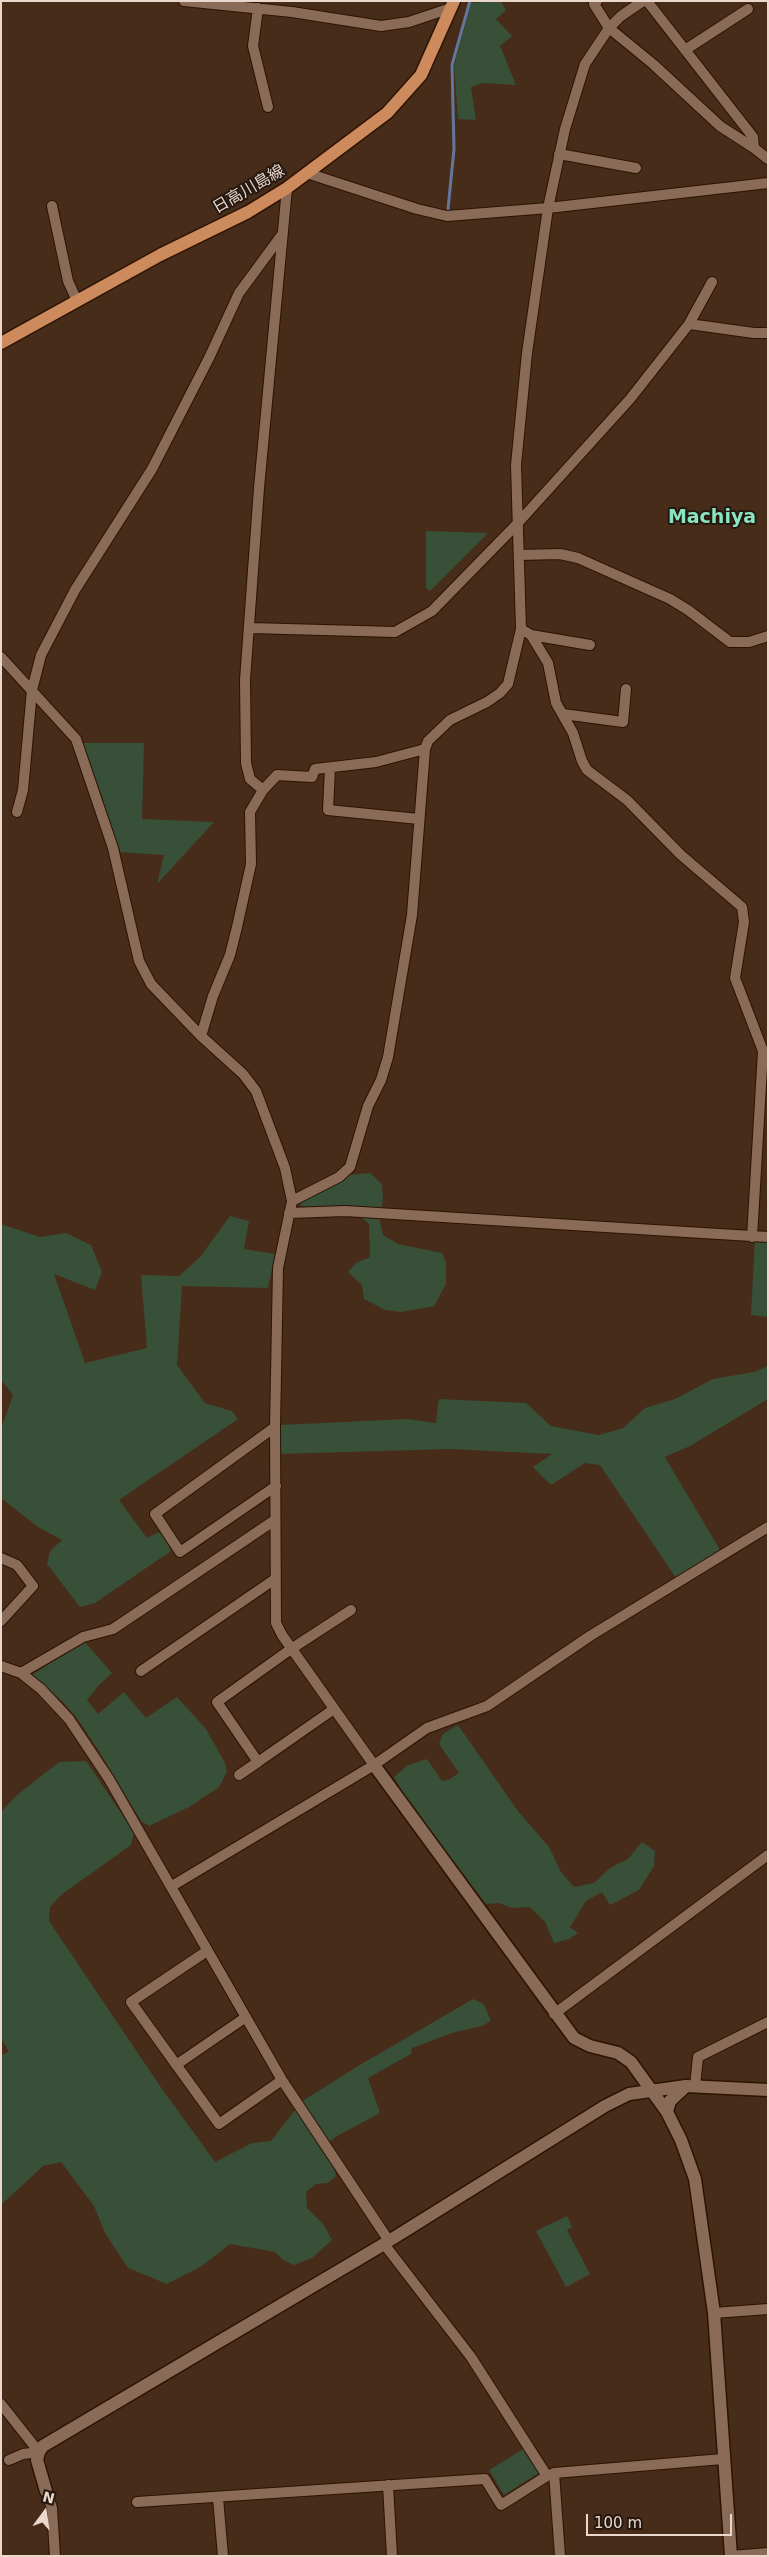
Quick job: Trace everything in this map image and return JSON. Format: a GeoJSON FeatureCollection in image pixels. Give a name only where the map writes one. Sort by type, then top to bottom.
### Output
{"type":"FeatureCollection","features":[{"type":"Feature","properties":{"kind":"main road","name":"日高川島線"},"geometry":{"type":"LineString","coordinates":[[1,343],[160,255],[248,212],[286,188],[387,114],[407,94],[426,67],[453,5]]}},
{"type":"Feature","properties":{"kind":"street"},"geometry":{"type":"LineString","coordinates":[[184,1],[258,8],[381,26],[409,22],[453,5]]}},
{"type":"Feature","properties":{"kind":"street"},"geometry":{"type":"LineString","coordinates":[[596,1],[594,4],[608,28],[653,64],[720,126],[768,159]]}},
{"type":"Feature","properties":{"kind":"street"},"geometry":{"type":"LineString","coordinates":[[292,1201],[338,1177],[350,1167],[368,1106],[381,1080],[388,1057],[412,916],[425,749],[434,733],[450,720],[487,702],[500,693],[508,684],[521,629],[519,555],[516,524],[516,465],[521,412],[548,208],[559,154],[585,64],[608,28],[621,16],[643,1]]}},
{"type":"Feature","properties":{"kind":"street"},"geometry":{"type":"LineString","coordinates":[[647,1],[753,137],[754,148]]}},
{"type":"Feature","properties":{"kind":"street"},"geometry":{"type":"LineString","coordinates":[[258,8],[253,46],[268,107]]}},
{"type":"Feature","properties":{"kind":"street"},"geometry":{"type":"LineString","coordinates":[[685,50],[748,9]]}},
{"type":"Feature","properties":{"kind":"street"},"geometry":{"type":"LineString","coordinates":[[559,154],[636,168]]}},
{"type":"Feature","properties":{"kind":"street"},"geometry":{"type":"LineString","coordinates":[[307,173],[417,209],[447,216],[548,208],[768,183]]}},
{"type":"Feature","properties":{"kind":"street"},"geometry":{"type":"LineString","coordinates":[[263,790],[250,779],[246,763],[245,680],[259,488],[278,299],[281,236],[286,188]]}},
{"type":"Feature","properties":{"kind":"street"},"geometry":{"type":"LineString","coordinates":[[52,206],[68,281],[77,301]]}},
{"type":"Feature","properties":{"kind":"street"},"geometry":{"type":"LineString","coordinates":[[17,812],[23,790],[32,690],[41,655],[75,590],[152,469],[209,358],[238,293],[281,236]]}},
{"type":"Feature","properties":{"kind":"street"},"geometry":{"type":"LineString","coordinates":[[250,628],[396,632],[432,611],[516,524],[542,492],[630,399],[689,324],[712,282]]}},
{"type":"Feature","properties":{"kind":"street"},"geometry":{"type":"LineString","coordinates":[[689,324],[754,333],[768,333]]}},
{"type":"Feature","properties":{"kind":"street"},"geometry":{"type":"LineString","coordinates":[[519,555],[560,554],[578,558],[670,599],[688,610],[730,642],[749,642],[768,636]]}},
{"type":"Feature","properties":{"kind":"street"},"geometry":{"type":"LineString","coordinates":[[521,629],[532,635],[590,644]]}},
{"type":"Feature","properties":{"kind":"street"},"geometry":{"type":"LineString","coordinates":[[532,635],[548,663],[556,703],[563,714],[587,770],[638,809],[681,855],[742,907],[744,922],[735,978],[763,1050],[752,1236]]}},
{"type":"Feature","properties":{"kind":"street"},"geometry":{"type":"LineString","coordinates":[[1,657],[76,739],[113,848],[140,961],[151,984],[201,1036],[243,1074],[256,1091],[284,1168],[292,1201],[278,1268],[275,1427],[276,1622],[291,1649],[554,2014],[574,2038],[590,2046],[618,2053],[631,2062],[667,2112],[688,2157],[695,2179],[714,2313],[731,2556],[768,2553]]}},
{"type":"Feature","properties":{"kind":"street"},"geometry":{"type":"LineString","coordinates":[[563,714],[623,722],[626,689]]}},
{"type":"Feature","properties":{"kind":"street"},"geometry":{"type":"LineString","coordinates":[[201,1036],[212,996],[230,955],[238,927],[251,864],[250,812],[263,790],[277,775],[312,777],[315,769],[376,762],[425,749]]}},
{"type":"Feature","properties":{"kind":"street"},"geometry":{"type":"LineString","coordinates":[[330,768],[328,810],[419,819]]}},
{"type":"Feature","properties":{"kind":"street"},"geometry":{"type":"LineString","coordinates":[[289,1213],[344,1211],[768,1238]]}},
{"type":"Feature","properties":{"kind":"street"},"geometry":{"type":"LineString","coordinates":[[275,1427],[155,1514],[180,1552],[276,1486]]}},
{"type":"Feature","properties":{"kind":"street"},"geometry":{"type":"LineString","coordinates":[[22,1674],[82,1637],[113,1629],[275,1520]]}},
{"type":"Feature","properties":{"kind":"street"},"geometry":{"type":"LineString","coordinates":[[172,1886],[374,1765],[427,1728],[487,1706],[590,1636],[768,1527]]}},
{"type":"Feature","properties":{"kind":"street"},"geometry":{"type":"LineString","coordinates":[[1,1558],[17,1565],[33,1586],[1,1621]]}},
{"type":"Feature","properties":{"kind":"street"},"geometry":{"type":"LineString","coordinates":[[142,1672],[275,1579]]}},
{"type":"Feature","properties":{"kind":"street"},"geometry":{"type":"LineString","coordinates":[[258,1762],[217,1702],[291,1649],[351,1610]]}},
{"type":"Feature","properties":{"kind":"street"},"geometry":{"type":"LineString","coordinates":[[1,1666],[22,1674],[41,1689],[69,1719],[109,1779],[282,2080],[387,2242],[471,2357],[550,2474],[560,2556]]}},
{"type":"Feature","properties":{"kind":"street"},"geometry":{"type":"LineString","coordinates":[[239,1775],[334,1709]]}},
{"type":"Feature","properties":{"kind":"street"},"geometry":{"type":"LineString","coordinates":[[554,2014],[768,1855]]}},
{"type":"Feature","properties":{"kind":"street"},"geometry":{"type":"LineString","coordinates":[[207,1951],[131,2002],[219,2124],[282,2080]]}},
{"type":"Feature","properties":{"kind":"street"},"geometry":{"type":"LineString","coordinates":[[176,2065],[246,2016]]}},
{"type":"Feature","properties":{"kind":"street"},"geometry":{"type":"LineString","coordinates":[[667,2112],[670,2101],[690,2086],[698,2058],[768,2022]]}},
{"type":"Feature","properties":{"kind":"street"},"geometry":{"type":"LineString","coordinates":[[55,2556],[52,2508],[37,2460],[43,2446],[387,2242],[605,2106],[629,2094],[650,2089],[690,2086],[768,2090]]}},
{"type":"Feature","properties":{"kind":"street"},"geometry":{"type":"LineString","coordinates":[[714,2313],[768,2309]]}},
{"type":"Feature","properties":{"kind":"street"},"geometry":{"type":"LineString","coordinates":[[1,2404],[39,2452]]}},
{"type":"Feature","properties":{"kind":"street"},"geometry":{"type":"LineString","coordinates":[[10,2460],[23,2454],[39,2452]]}},
{"type":"Feature","properties":{"kind":"street"},"geometry":{"type":"LineString","coordinates":[[137,2502],[485,2479],[501,2505],[550,2474],[723,2459]]}},
{"type":"Feature","properties":{"kind":"street"},"geometry":{"type":"LineString","coordinates":[[388,2485],[392,2556]]}},
{"type":"Feature","properties":{"kind":"street"},"geometry":{"type":"LineString","coordinates":[[218,2498],[223,2556]]}},
{"type":"Feature","properties":{"kind":"green space"},"geometry":{"type":"Polygon","coordinates":[[[501,1],[506,10],[496,19],[512,36],[500,46],[516,85],[483,83],[471,87],[476,120],[458,119],[454,66],[471,3],[501,1]]]}},
{"type":"Feature","properties":{"kind":"green space"},"geometry":{"type":"Polygon","coordinates":[[[426,531],[488,533],[430,591],[426,588],[426,531]]]}},
{"type":"Feature","properties":{"kind":"green space"},"geometry":{"type":"Polygon","coordinates":[[[81,743],[144,743],[142,819],[214,822],[157,884],[164,855],[118,852],[81,743]]]}},
{"type":"Feature","properties":{"kind":"green space"},"geometry":{"type":"Polygon","coordinates":[[[370,1173],[382,1184],[383,1198],[380,1221],[383,1235],[398,1244],[442,1253],[446,1262],[446,1284],[434,1306],[401,1312],[385,1310],[364,1299],[362,1285],[348,1272],[356,1263],[370,1257],[369,1224],[363,1219],[358,1207],[302,1208],[300,1202],[348,1175],[370,1173]]]}},
{"type":"Feature","properties":{"kind":"green space"},"geometry":{"type":"Polygon","coordinates":[[[230,1216],[249,1221],[244,1249],[275,1254],[268,1288],[182,1286],[177,1365],[205,1403],[232,1411],[238,1419],[119,1500],[147,1538],[157,1533],[163,1533],[171,1551],[95,1603],[80,1607],[47,1564],[50,1551],[62,1540],[38,1527],[1,1498],[1,1429],[13,1395],[1,1380],[1,1224],[40,1237],[66,1233],[91,1245],[102,1272],[95,1290],[54,1274],[85,1363],[147,1348],[141,1275],[179,1276],[200,1257],[230,1216]]]}},
{"type":"Feature","properties":{"kind":"green space"},"geometry":{"type":"Polygon","coordinates":[[[755,1239],[768,1240],[768,1317],[751,1315],[755,1239]]]}},
{"type":"Feature","properties":{"kind":"green space"},"geometry":{"type":"Polygon","coordinates":[[[768,1366],[768,1399],[690,1446],[665,1457],[720,1550],[676,1578],[600,1465],[585,1463],[551,1485],[533,1467],[552,1454],[449,1449],[279,1454],[280,1425],[407,1419],[436,1423],[439,1399],[526,1403],[551,1426],[599,1435],[623,1428],[645,1408],[675,1399],[713,1379],[754,1372],[768,1366]]]}},
{"type":"Feature","properties":{"kind":"green space"},"geometry":{"type":"Polygon","coordinates":[[[84,1641],[112,1673],[87,1700],[98,1714],[124,1692],[146,1718],[177,1697],[206,1729],[225,1763],[227,1772],[219,1787],[189,1807],[149,1826],[141,1821],[76,1717],[62,1701],[32,1675],[84,1641]]]}},
{"type":"Feature","properties":{"kind":"green space"},"geometry":{"type":"Polygon","coordinates":[[[458,1725],[518,1811],[549,1847],[561,1872],[574,1887],[594,1883],[610,1868],[628,1859],[642,1842],[655,1851],[654,1866],[639,1890],[610,1905],[602,1892],[586,1901],[570,1927],[578,1933],[569,1939],[554,1943],[545,1922],[530,1907],[512,1908],[499,1903],[486,1904],[407,1800],[394,1777],[408,1765],[427,1759],[442,1781],[448,1780],[459,1773],[439,1744],[443,1734],[458,1725]]]}},
{"type":"Feature","properties":{"kind":"green space"},"geometry":{"type":"Polygon","coordinates":[[[86,1761],[134,1832],[131,1845],[61,1895],[50,1907],[49,1921],[160,2086],[215,2162],[252,2143],[271,2141],[301,2102],[358,2066],[473,1999],[484,2004],[491,2021],[482,2026],[452,2033],[412,2048],[411,2054],[368,2078],[380,2113],[337,2136],[322,2147],[333,2162],[336,2176],[328,2183],[316,2184],[306,2192],[307,2208],[323,2224],[332,2240],[312,2258],[294,2265],[283,2260],[275,2252],[230,2244],[202,2266],[167,2284],[128,2268],[105,2233],[94,2206],[61,2162],[43,2166],[1,2205],[1,2055],[9,2052],[1,2038],[1,1812],[17,1795],[59,1762],[86,1761]]]}},
{"type":"Feature","properties":{"kind":"green space"},"geometry":{"type":"Polygon","coordinates":[[[567,2216],[572,2227],[567,2230],[590,2274],[566,2287],[536,2231],[567,2216]]]}},
{"type":"Feature","properties":{"kind":"green space"},"geometry":{"type":"Polygon","coordinates":[[[525,2448],[540,2472],[504,2495],[489,2470],[525,2448]]]}},
{"type":"Feature","properties":{"kind":"waterway"},"geometry":{"type":"LineString","coordinates":[[448,209],[454,149],[452,65],[470,1]]}},
{"type":"Feature","properties":{"kind":"district","name":"Machiya"},"geometry":{"type":"Point","coordinates":[712,518]}}]}
